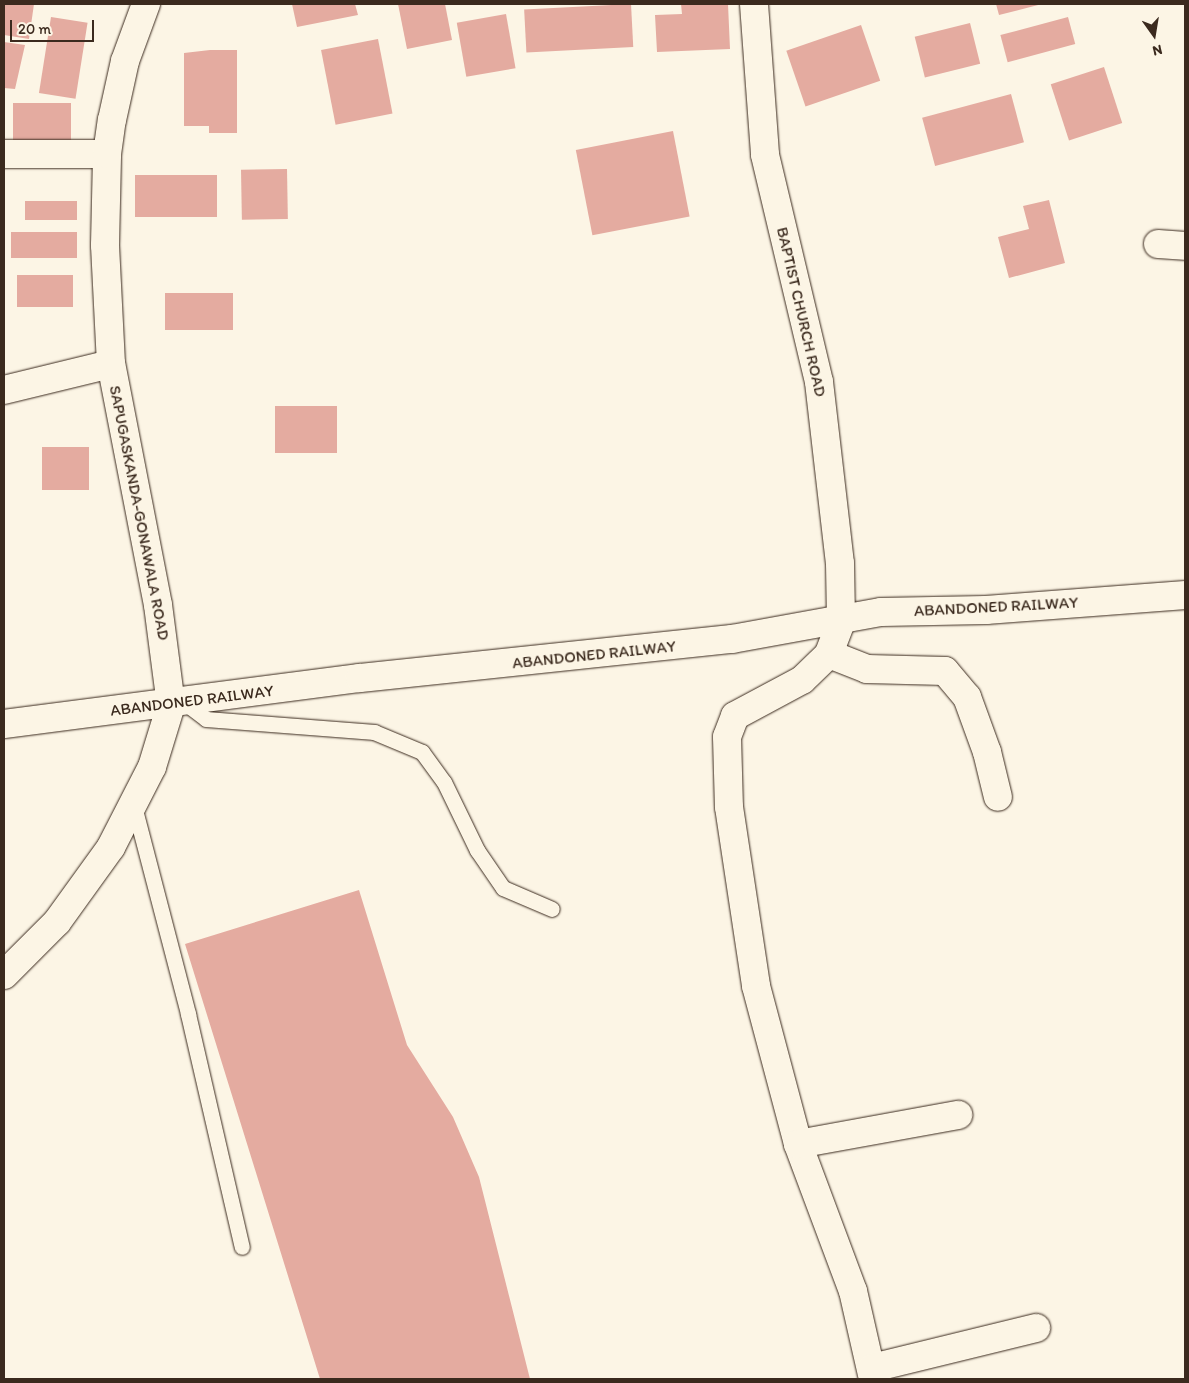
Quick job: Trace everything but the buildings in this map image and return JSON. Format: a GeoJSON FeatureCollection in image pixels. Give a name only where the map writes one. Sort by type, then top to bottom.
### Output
{"type":"FeatureCollection","features":[{"type":"Feature","properties":{"kind":"street","name":"SAPUGASKANDA-GONAWALA ROAD"},"geometry":{"type":"LineString","coordinates":[[4,975],[57,922],[92,876],[126,820],[133,802],[152,767],[178,704],[111,364],[105,245],[107,154],[125,61],[146,4]]}},
{"type":"Feature","properties":{"kind":"street","name":"BAPTIST CHURCH ROAD"},"geometry":{"type":"LineString","coordinates":[[754,4],[765,155],[819,382],[840,563],[841,622]]}},
{"type":"Feature","properties":{"kind":"street"},"geometry":{"type":"LineString","coordinates":[[4,154],[107,154]]}},
{"type":"Feature","properties":{"kind":"street"},"geometry":{"type":"LineString","coordinates":[[1158,244],[1185,246]]}},
{"type":"Feature","properties":{"kind":"street"},"geometry":{"type":"LineString","coordinates":[[4,390],[111,364]]}},
{"type":"Feature","properties":{"kind":"street","name":"ABANDONED RAILWAY"},"geometry":{"type":"LineString","coordinates":[[4,724],[178,704],[360,678],[732,639],[841,622],[881,612],[986,610],[1185,595]]}},
{"type":"Feature","properties":{"kind":"street"},"geometry":{"type":"LineString","coordinates":[[841,622],[828,654],[802,680],[735,716],[727,737],[729,807],[756,986],[798,1144],[854,1291],[873,1374],[1036,1328]]}},
{"type":"Feature","properties":{"kind":"street"},"geometry":{"type":"LineString","coordinates":[[828,654],[867,669],[945,671],[967,697],[987,752],[998,797]]}},
{"type":"Feature","properties":{"kind":"street"},"geometry":{"type":"LineString","coordinates":[[798,1144],[958,1115]]}},
{"type":"Feature","properties":{"kind":"lane"},"geometry":{"type":"LineString","coordinates":[[178,704],[206,719],[374,732],[422,752],[444,782],[477,850],[503,888],[552,909]]}},
{"type":"Feature","properties":{"kind":"lane"},"geometry":{"type":"LineString","coordinates":[[133,802],[198,1052],[242,1247]]}}]}
